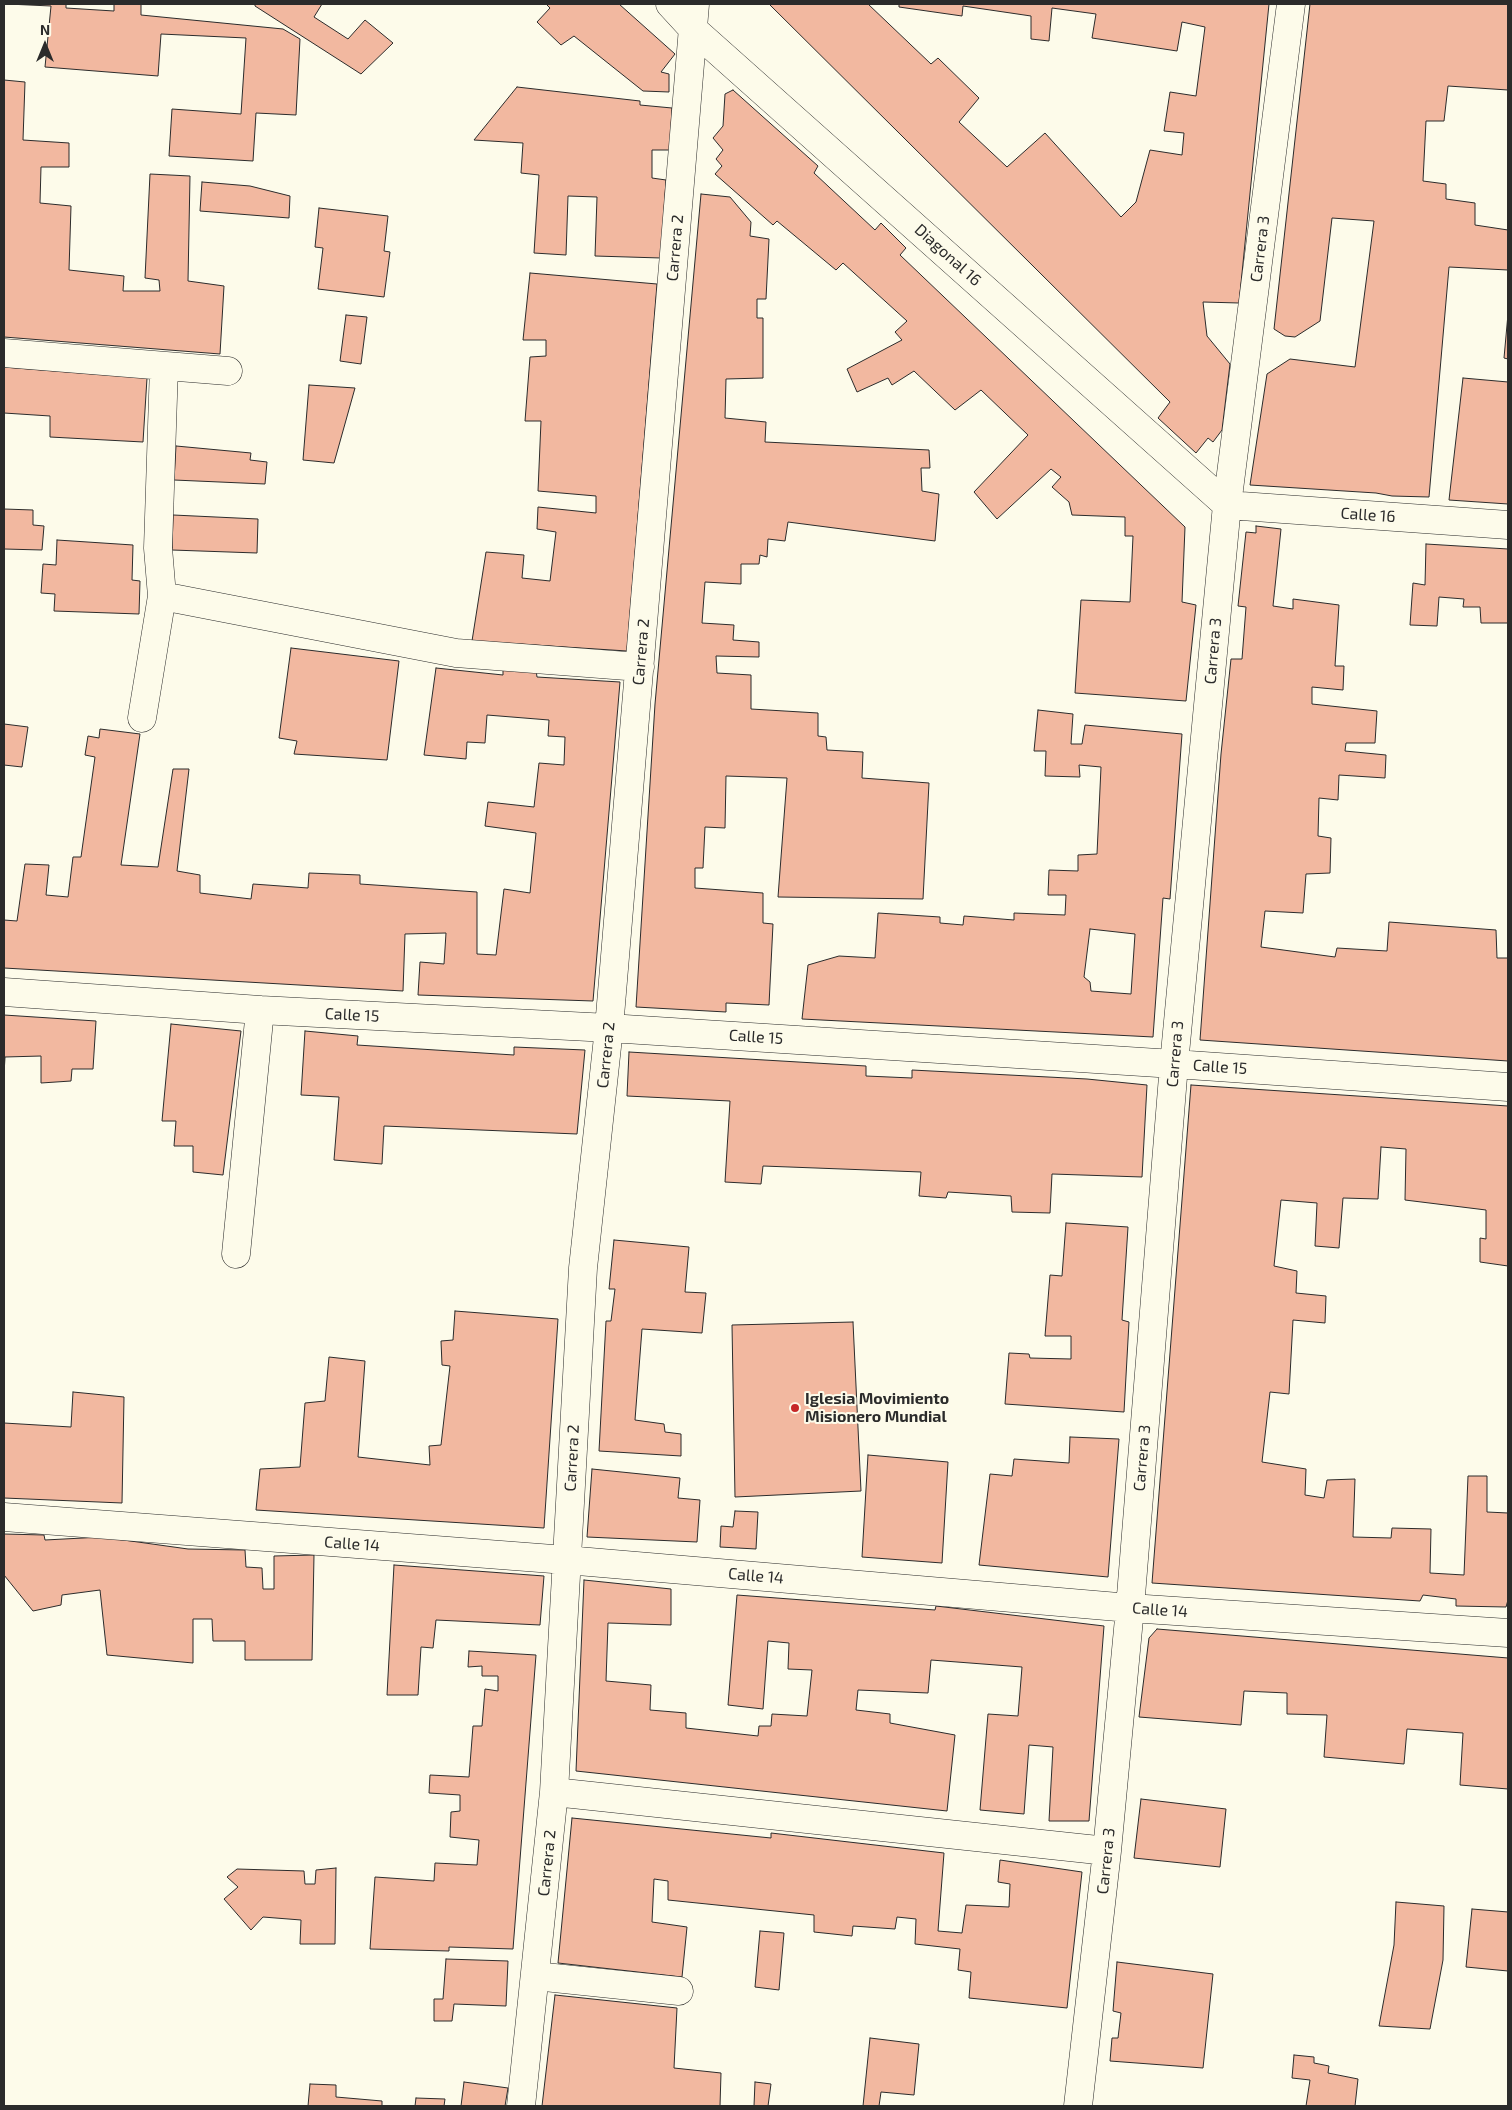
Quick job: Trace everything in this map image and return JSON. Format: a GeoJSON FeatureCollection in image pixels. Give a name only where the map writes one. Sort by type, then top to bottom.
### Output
{"type":"FeatureCollection","features":[{"type":"Feature","properties":{"kind":"street","name":"Diagonal 16"},"geometry":{"type":"LineString","coordinates":[[670,4],[694,16],[1227,505]]}},
{"type":"Feature","properties":{"kind":"street","name":"Carrera 3"},"geometry":{"type":"LineString","coordinates":[[1078,2106],[1107,1851],[1130,1608],[1174,1064],[1227,505],[1291,4]]}},
{"type":"Feature","properties":{"kind":"street","name":"Carrera 2"},"geometry":{"type":"LineString","coordinates":[[521,2106],[554,1792],[583,1268],[610,1028],[694,16]]}},
{"type":"Feature","properties":{"kind":"street"},"geometry":{"type":"LineString","coordinates":[[4,353],[228,371]]}},
{"type":"Feature","properties":{"kind":"street"},"geometry":{"type":"LineString","coordinates":[[142,718],[162,596],[158,548],[164,366]]}},
{"type":"Feature","properties":{"kind":"street","name":"Calle 16"},"geometry":{"type":"LineString","coordinates":[[1227,505],[1508,525]]}},
{"type":"Feature","properties":{"kind":"street"},"geometry":{"type":"LineString","coordinates":[[162,596],[456,653],[640,667]]}},
{"type":"Feature","properties":{"kind":"street","name":"Calle 15"},"geometry":{"type":"LineString","coordinates":[[4,992],[260,1010],[610,1028],[1508,1087]]}},
{"type":"Feature","properties":{"kind":"street"},"geometry":{"type":"LineString","coordinates":[[236,1254],[260,1010]]}},
{"type":"Feature","properties":{"kind":"street","name":"Calle 14"},"geometry":{"type":"LineString","coordinates":[[4,1517],[566,1560],[1130,1608],[1508,1633]]}},
{"type":"Feature","properties":{"kind":"street"},"geometry":{"type":"LineString","coordinates":[[554,1792],[1107,1851]]}},
{"type":"Feature","properties":{"kind":"street"},"geometry":{"type":"LineString","coordinates":[[535,1976],[679,1991]]}},
{"type":"Feature","properties":{"kind":"building"},"geometry":{"type":"Polygon","coordinates":[[[7,4],[66,4],[66,8],[114,11],[114,4],[141,4],[141,15],[283,29],[300,39],[296,115],[256,113],[253,161],[169,156],[172,109],[241,114],[246,38],[161,34],[158,76],[45,67],[51,6],[7,4]]]}},
{"type":"Feature","properties":{"kind":"building"},"geometry":{"type":"Polygon","coordinates":[[[255,4],[322,4],[314,17],[348,39],[365,20],[393,43],[361,74],[255,6],[255,4]]]}},
{"type":"Feature","properties":{"kind":"building"},"geometry":{"type":"Polygon","coordinates":[[[546,4],[619,4],[675,54],[661,72],[669,74],[669,92],[643,91],[574,36],[561,45],[537,22],[550,8],[546,4]]]}},
{"type":"Feature","properties":{"kind":"building"},"geometry":{"type":"Polygon","coordinates":[[[769,4],[868,4],[931,64],[938,58],[979,98],[959,122],[1007,167],[1045,133],[1121,217],[1136,202],[1150,150],[1182,155],[1184,133],[1164,131],[1170,92],[1196,96],[1205,27],[1182,22],[1177,51],[1092,38],[1096,14],[1052,8],[1049,41],[1031,39],[1031,16],[963,6],[962,16],[899,7],[899,4],[1269,4],[1239,303],[1203,302],[1207,336],[1230,364],[1222,430],[1213,442],[1208,438],[1196,453],[1158,418],[1170,402],[769,4]]]}},
{"type":"Feature","properties":{"kind":"building"},"geometry":{"type":"Polygon","coordinates":[[[1310,4],[1508,4],[1508,90],[1448,86],[1444,121],[1426,121],[1423,181],[1446,184],[1446,199],[1475,203],[1475,225],[1508,230],[1508,270],[1449,267],[1429,497],[1250,485],[1267,374],[1290,359],[1355,367],[1374,221],[1332,218],[1320,321],[1295,337],[1285,336],[1274,329],[1310,4]]]}},
{"type":"Feature","properties":{"kind":"building"},"geometry":{"type":"Polygon","coordinates":[[[4,80],[25,82],[23,140],[69,143],[69,167],[41,167],[40,203],[71,206],[69,270],[124,276],[123,291],[160,291],[159,280],[145,278],[150,174],[190,176],[188,281],[224,286],[220,354],[4,337],[4,80]]]}},
{"type":"Feature","properties":{"kind":"building"},"geometry":{"type":"Polygon","coordinates":[[[517,87],[640,101],[640,105],[672,108],[670,150],[652,150],[652,178],[666,180],[661,258],[595,256],[597,197],[568,196],[566,255],[534,253],[539,175],[521,173],[523,143],[474,140],[517,87]]]}},
{"type":"Feature","properties":{"kind":"building"},"geometry":{"type":"Polygon","coordinates":[[[733,90],[818,166],[814,173],[875,230],[881,223],[906,248],[900,255],[1185,527],[1182,602],[1196,605],[1186,701],[1075,693],[1081,600],[1130,602],[1133,536],[1125,536],[1125,517],[1072,515],[1069,502],[1052,487],[1061,477],[1051,469],[997,519],[974,492],[1028,435],[981,390],[955,410],[914,371],[892,385],[888,378],[857,392],[847,369],[902,340],[895,332],[907,321],[843,263],[836,270],[777,221],[773,225],[715,174],[722,166],[716,159],[723,150],[713,138],[723,126],[725,94],[733,90]]]}},
{"type":"Feature","properties":{"kind":"building"},"geometry":{"type":"Polygon","coordinates":[[[202,182],[250,186],[290,196],[289,218],[200,211],[202,182]]]}},
{"type":"Feature","properties":{"kind":"building"},"geometry":{"type":"Polygon","coordinates":[[[701,194],[730,197],[751,222],[750,236],[769,239],[766,299],[757,299],[757,318],[763,318],[763,378],[726,379],[725,418],[766,422],[765,442],[929,450],[930,468],[921,468],[922,491],[939,494],[935,541],[788,522],[785,541],[768,539],[767,557],[760,555],[759,564],[741,564],[741,584],[705,582],[702,623],[734,625],[733,640],[759,642],[759,657],[716,656],[717,673],[751,675],[751,709],[818,713],[818,736],[826,737],[827,750],[863,752],[862,778],[929,783],[923,899],[778,897],[787,778],[726,776],[725,828],[705,827],[703,868],[695,868],[695,888],[763,893],[763,923],[773,924],[769,1005],[726,1003],[726,1012],[636,1007],[655,704],[701,194]]]}},
{"type":"Feature","properties":{"kind":"building"},"geometry":{"type":"Polygon","coordinates":[[[319,208],[388,216],[384,251],[390,252],[384,297],[318,289],[323,248],[315,247],[319,208]]]}},
{"type":"Feature","properties":{"kind":"building"},"geometry":{"type":"Polygon","coordinates":[[[530,273],[657,284],[627,651],[472,641],[486,552],[524,555],[522,578],[550,581],[556,532],[537,529],[538,507],[596,513],[596,496],[538,491],[541,421],[525,421],[530,357],[546,356],[546,340],[523,340],[530,273]]]}},
{"type":"Feature","properties":{"kind":"building"},"geometry":{"type":"Polygon","coordinates":[[[1508,314],[1508,359],[1504,358],[1508,314]]]}},
{"type":"Feature","properties":{"kind":"building"},"geometry":{"type":"Polygon","coordinates":[[[346,315],[367,317],[361,364],[340,361],[346,315]]]}},
{"type":"Feature","properties":{"kind":"building"},"geometry":{"type":"Polygon","coordinates":[[[4,367],[147,378],[143,442],[50,437],[50,416],[4,413],[4,367]]]}},
{"type":"Feature","properties":{"kind":"building"},"geometry":{"type":"Polygon","coordinates":[[[1463,378],[1508,382],[1508,504],[1449,500],[1463,378]]]}},
{"type":"Feature","properties":{"kind":"building"},"geometry":{"type":"Polygon","coordinates":[[[309,385],[355,388],[334,463],[303,460],[309,385]]]}},
{"type":"Feature","properties":{"kind":"building"},"geometry":{"type":"Polygon","coordinates":[[[176,446],[251,453],[250,460],[267,462],[265,484],[174,480],[176,446]]]}},
{"type":"Feature","properties":{"kind":"building"},"geometry":{"type":"Polygon","coordinates":[[[4,509],[33,510],[33,525],[44,526],[42,550],[4,549],[4,509]]]}},
{"type":"Feature","properties":{"kind":"building"},"geometry":{"type":"Polygon","coordinates":[[[173,515],[258,519],[257,553],[172,550],[173,515]]]}},
{"type":"Feature","properties":{"kind":"building"},"geometry":{"type":"Polygon","coordinates":[[[1256,526],[1281,529],[1273,606],[1293,609],[1293,599],[1339,605],[1335,666],[1344,666],[1343,690],[1312,687],[1312,704],[1377,711],[1375,743],[1346,743],[1345,751],[1386,755],[1385,778],[1339,775],[1338,800],[1319,798],[1318,836],[1331,838],[1330,873],[1306,874],[1303,913],[1265,911],[1261,947],[1335,957],[1337,948],[1387,951],[1389,922],[1496,930],[1497,958],[1508,958],[1508,1061],[1200,1040],[1221,754],[1231,659],[1242,659],[1246,607],[1238,606],[1246,532],[1256,533],[1256,526]]]}},
{"type":"Feature","properties":{"kind":"building"},"geometry":{"type":"Polygon","coordinates":[[[57,540],[133,545],[132,580],[140,581],[139,614],[54,611],[55,594],[41,593],[43,564],[56,565],[57,540]]]}},
{"type":"Feature","properties":{"kind":"building"},"geometry":{"type":"Polygon","coordinates":[[[1426,544],[1508,549],[1508,623],[1481,623],[1480,607],[1463,607],[1464,599],[1439,597],[1437,626],[1410,625],[1413,583],[1425,585],[1426,544]]]}},
{"type":"Feature","properties":{"kind":"building"},"geometry":{"type":"Polygon","coordinates":[[[291,648],[399,661],[387,760],[294,754],[297,741],[279,738],[291,648]]]}},
{"type":"Feature","properties":{"kind":"building"},"geometry":{"type":"Polygon","coordinates":[[[436,668],[503,675],[503,668],[536,670],[537,677],[620,682],[593,1001],[418,995],[420,962],[444,964],[446,933],[405,934],[403,991],[4,968],[4,920],[17,921],[25,864],[49,865],[46,895],[68,897],[73,857],[81,857],[95,757],[85,755],[88,736],[99,738],[100,729],[140,734],[121,865],[158,867],[173,769],[189,769],[177,871],[200,875],[200,893],[251,899],[253,884],[308,888],[309,873],[360,875],[360,884],[477,892],[477,954],[496,955],[504,889],[530,893],[536,833],[485,826],[488,802],[534,807],[539,763],[564,765],[565,737],[548,736],[549,720],[487,715],[485,743],[467,742],[466,759],[424,755],[436,668]]]}},
{"type":"Feature","properties":{"kind":"building"},"geometry":{"type":"Polygon","coordinates":[[[1038,710],[1073,714],[1071,744],[1082,744],[1085,725],[1182,734],[1170,899],[1163,898],[1153,1037],[802,1019],[808,965],[839,956],[875,958],[878,913],[940,917],[940,923],[963,925],[964,916],[1014,920],[1014,913],[1065,915],[1066,895],[1048,895],[1049,870],[1078,871],[1078,855],[1097,854],[1101,767],[1079,765],[1080,777],[1045,776],[1046,751],[1034,751],[1038,710]],[[1090,929],[1084,977],[1090,982],[1091,991],[1131,994],[1135,934],[1090,929]]]}},
{"type":"Feature","properties":{"kind":"building"},"geometry":{"type":"Polygon","coordinates":[[[4,724],[28,727],[22,767],[4,765],[4,724]]]}},
{"type":"Feature","properties":{"kind":"building"},"geometry":{"type":"Polygon","coordinates":[[[4,1015],[96,1021],[93,1069],[72,1069],[71,1081],[41,1083],[41,1056],[5,1057],[4,1074],[4,1015]]]}},
{"type":"Feature","properties":{"kind":"building"},"geometry":{"type":"Polygon","coordinates":[[[171,1024],[241,1031],[223,1175],[193,1172],[193,1146],[174,1146],[176,1121],[162,1121],[171,1024]]]}},
{"type":"Feature","properties":{"kind":"building"},"geometry":{"type":"Polygon","coordinates":[[[305,1031],[358,1036],[357,1045],[514,1055],[514,1047],[585,1050],[577,1134],[384,1126],[382,1164],[334,1160],[339,1097],[301,1095],[305,1031]]]}},
{"type":"Feature","properties":{"kind":"building"},"geometry":{"type":"Polygon","coordinates":[[[629,1052],[866,1066],[866,1076],[912,1078],[912,1070],[1087,1079],[1147,1085],[1142,1177],[1052,1174],[1050,1213],[1012,1212],[1011,1196],[948,1192],[946,1198],[919,1196],[921,1172],[763,1166],[761,1184],[725,1182],[730,1101],[627,1096],[629,1052]]]}},
{"type":"Feature","properties":{"kind":"building"},"geometry":{"type":"Polygon","coordinates":[[[1191,1085],[1508,1106],[1508,1600],[1506,1607],[1456,1606],[1456,1599],[1423,1595],[1420,1601],[1152,1583],[1191,1085]]]}},
{"type":"Feature","properties":{"kind":"building"},"geometry":{"type":"Polygon","coordinates":[[[1381,1147],[1406,1149],[1405,1200],[1486,1210],[1486,1239],[1480,1238],[1480,1262],[1508,1266],[1508,1513],[1487,1512],[1487,1476],[1468,1476],[1464,1575],[1430,1573],[1431,1529],[1392,1528],[1391,1538],[1353,1537],[1355,1479],[1327,1480],[1324,1498],[1305,1495],[1306,1469],[1262,1462],[1270,1392],[1289,1394],[1293,1320],[1325,1323],[1326,1296],[1296,1293],[1297,1271],[1274,1266],[1281,1200],[1317,1203],[1315,1246],[1339,1248],[1343,1198],[1378,1199],[1381,1147]]]}},
{"type":"Feature","properties":{"kind":"building"},"geometry":{"type":"Polygon","coordinates":[[[1066,1223],[1128,1227],[1122,1320],[1129,1322],[1124,1412],[1005,1404],[1009,1353],[1029,1354],[1030,1358],[1071,1359],[1071,1336],[1045,1336],[1050,1275],[1062,1276],[1066,1223]]]}},
{"type":"Feature","properties":{"kind":"building"},"geometry":{"type":"Polygon","coordinates":[[[614,1240],[689,1247],[685,1292],[706,1293],[702,1333],[642,1329],[635,1420],[664,1424],[665,1432],[681,1434],[681,1456],[599,1451],[606,1321],[611,1321],[615,1289],[609,1289],[614,1240]]]}},
{"type":"Feature","properties":{"kind":"building"},"geometry":{"type":"Polygon","coordinates":[[[455,1311],[558,1319],[544,1528],[256,1510],[260,1469],[300,1467],[305,1403],[325,1401],[329,1357],[365,1361],[358,1457],[430,1465],[429,1446],[441,1445],[450,1366],[442,1365],[441,1341],[453,1340],[455,1311]]]}},
{"type":"Feature","properties":{"kind":"building","name":"Iglesia Movimiento Misionero Mundial"},"geometry":{"type":"Polygon","coordinates":[[[853,1322],[861,1491],[735,1497],[732,1325],[853,1322]]]}},
{"type":"Feature","properties":{"kind":"building"},"geometry":{"type":"Polygon","coordinates":[[[73,1392],[124,1397],[122,1503],[4,1498],[4,1423],[71,1427],[73,1392]]]}},
{"type":"Feature","properties":{"kind":"building"},"geometry":{"type":"Polygon","coordinates":[[[1070,1437],[1119,1439],[1108,1577],[979,1565],[990,1474],[1012,1476],[1014,1459],[1069,1463],[1070,1437]]]}},
{"type":"Feature","properties":{"kind":"building"},"geometry":{"type":"Polygon","coordinates":[[[868,1455],[948,1462],[942,1563],[862,1557],[868,1455]]]}},
{"type":"Feature","properties":{"kind":"building"},"geometry":{"type":"Polygon","coordinates":[[[592,1469],[680,1478],[678,1498],[700,1500],[697,1542],[587,1537],[592,1469]]]}},
{"type":"Feature","properties":{"kind":"building"},"geometry":{"type":"Polygon","coordinates":[[[735,1511],[758,1512],[756,1549],[720,1547],[721,1526],[733,1527],[735,1511]]]}},
{"type":"Feature","properties":{"kind":"building"},"geometry":{"type":"Polygon","coordinates":[[[4,1534],[44,1535],[45,1540],[102,1537],[188,1549],[245,1550],[246,1567],[262,1568],[263,1589],[274,1589],[274,1556],[314,1555],[312,1660],[245,1660],[245,1641],[213,1641],[212,1619],[193,1619],[193,1663],[107,1655],[100,1590],[62,1595],[61,1605],[33,1611],[4,1575],[4,1534]]]}},
{"type":"Feature","properties":{"kind":"building"},"geometry":{"type":"Polygon","coordinates":[[[394,1565],[544,1576],[540,1625],[436,1620],[433,1648],[421,1647],[418,1695],[387,1695],[394,1565]]]}},
{"type":"Feature","properties":{"kind":"building"},"geometry":{"type":"Polygon","coordinates":[[[584,1580],[671,1589],[671,1625],[608,1623],[606,1681],[651,1685],[650,1710],[686,1713],[686,1728],[758,1736],[759,1726],[771,1726],[772,1714],[807,1716],[812,1670],[788,1669],[789,1643],[768,1641],[763,1709],[728,1705],[737,1595],[935,1610],[936,1606],[1104,1626],[1089,1821],[1049,1821],[1053,1747],[1029,1745],[1024,1814],[980,1810],[988,1714],[1018,1716],[1022,1667],[931,1660],[928,1693],[858,1690],[856,1710],[890,1714],[890,1723],[955,1735],[947,1811],[576,1771],[584,1580]]]}},
{"type":"Feature","properties":{"kind":"building"},"geometry":{"type":"Polygon","coordinates":[[[1157,1629],[1508,1658],[1508,1789],[1460,1785],[1463,1733],[1407,1729],[1404,1764],[1324,1757],[1327,1715],[1287,1714],[1287,1693],[1244,1691],[1241,1725],[1139,1717],[1149,1638],[1157,1629]]]}},
{"type":"Feature","properties":{"kind":"building"},"geometry":{"type":"Polygon","coordinates":[[[469,1651],[536,1655],[513,1949],[449,1947],[449,1951],[370,1949],[375,1877],[434,1881],[435,1863],[477,1865],[479,1840],[450,1837],[451,1812],[460,1811],[460,1795],[429,1793],[430,1775],[469,1777],[473,1726],[482,1726],[485,1689],[498,1691],[498,1676],[482,1676],[482,1666],[468,1667],[469,1651]]]}},
{"type":"Feature","properties":{"kind":"building"},"geometry":{"type":"Polygon","coordinates":[[[1141,1799],[1226,1809],[1220,1867],[1134,1858],[1141,1799]]]}},
{"type":"Feature","properties":{"kind":"building"},"geometry":{"type":"Polygon","coordinates":[[[572,1818],[771,1838],[771,1833],[944,1853],[938,1931],[962,1933],[966,1905],[1009,1907],[1010,1884],[998,1882],[1000,1860],[1082,1872],[1067,2008],[969,1998],[971,1972],[958,1970],[960,1949],[915,1944],[916,1919],[897,1917],[895,1929],[853,1926],[852,1936],[814,1932],[814,1915],[668,1900],[668,1881],[654,1879],[652,1922],[687,1927],[682,1977],[558,1963],[572,1818]]]}},
{"type":"Feature","properties":{"kind":"building"},"geometry":{"type":"Polygon","coordinates":[[[336,1868],[335,1944],[300,1944],[301,1920],[263,1917],[251,1930],[224,1899],[238,1887],[227,1877],[237,1869],[304,1871],[305,1884],[315,1884],[316,1870],[336,1868]]]}},
{"type":"Feature","properties":{"kind":"building"},"geometry":{"type":"Polygon","coordinates":[[[1396,1902],[1444,1906],[1443,1960],[1430,2029],[1379,2026],[1394,1945],[1396,1902]]]}},
{"type":"Feature","properties":{"kind":"building"},"geometry":{"type":"Polygon","coordinates":[[[1472,1909],[1508,1912],[1508,1971],[1466,1967],[1472,1909]]]}},
{"type":"Feature","properties":{"kind":"building"},"geometry":{"type":"Polygon","coordinates":[[[760,1931],[784,1933],[779,1990],[755,1987],[760,1931]]]}},
{"type":"Feature","properties":{"kind":"building"},"geometry":{"type":"Polygon","coordinates":[[[446,1959],[508,1961],[506,2006],[454,2004],[452,2021],[434,2021],[434,1999],[443,1999],[446,1959]]]}},
{"type":"Feature","properties":{"kind":"building"},"geometry":{"type":"Polygon","coordinates":[[[1117,1962],[1213,1974],[1203,2068],[1110,2061],[1112,2038],[1118,2038],[1121,2013],[1113,2011],[1117,1962]]]}},
{"type":"Feature","properties":{"kind":"building"},"geometry":{"type":"Polygon","coordinates":[[[555,1995],[677,2008],[674,2068],[721,2073],[720,2106],[542,2106],[555,1995]]]}},
{"type":"Feature","properties":{"kind":"building"},"geometry":{"type":"Polygon","coordinates":[[[870,2038],[919,2044],[914,2095],[881,2092],[879,2106],[863,2106],[870,2038]]]}},
{"type":"Feature","properties":{"kind":"building"},"geometry":{"type":"Polygon","coordinates":[[[1294,2055],[1314,2057],[1314,2063],[1329,2066],[1328,2073],[1358,2079],[1355,2106],[1306,2106],[1310,2080],[1292,2078],[1294,2055]]]}},
{"type":"Feature","properties":{"kind":"building"},"geometry":{"type":"Polygon","coordinates":[[[464,2082],[508,2088],[505,2106],[461,2106],[464,2082]]]}},
{"type":"Feature","properties":{"kind":"building"},"geometry":{"type":"Polygon","coordinates":[[[755,2082],[771,2084],[768,2106],[754,2106],[755,2082]]]}},
{"type":"Feature","properties":{"kind":"building"},"geometry":{"type":"Polygon","coordinates":[[[310,2084],[336,2085],[336,2097],[382,2101],[382,2106],[308,2106],[310,2084]]]}},
{"type":"Feature","properties":{"kind":"building"},"geometry":{"type":"Polygon","coordinates":[[[416,2098],[445,2099],[444,2106],[415,2106],[416,2098]]]}},
{"type":"Feature","properties":{"kind":"place","name":"Iglesia Movimiento Misionero Mundial"},"geometry":{"type":"Point","coordinates":[795,1408]}}]}
